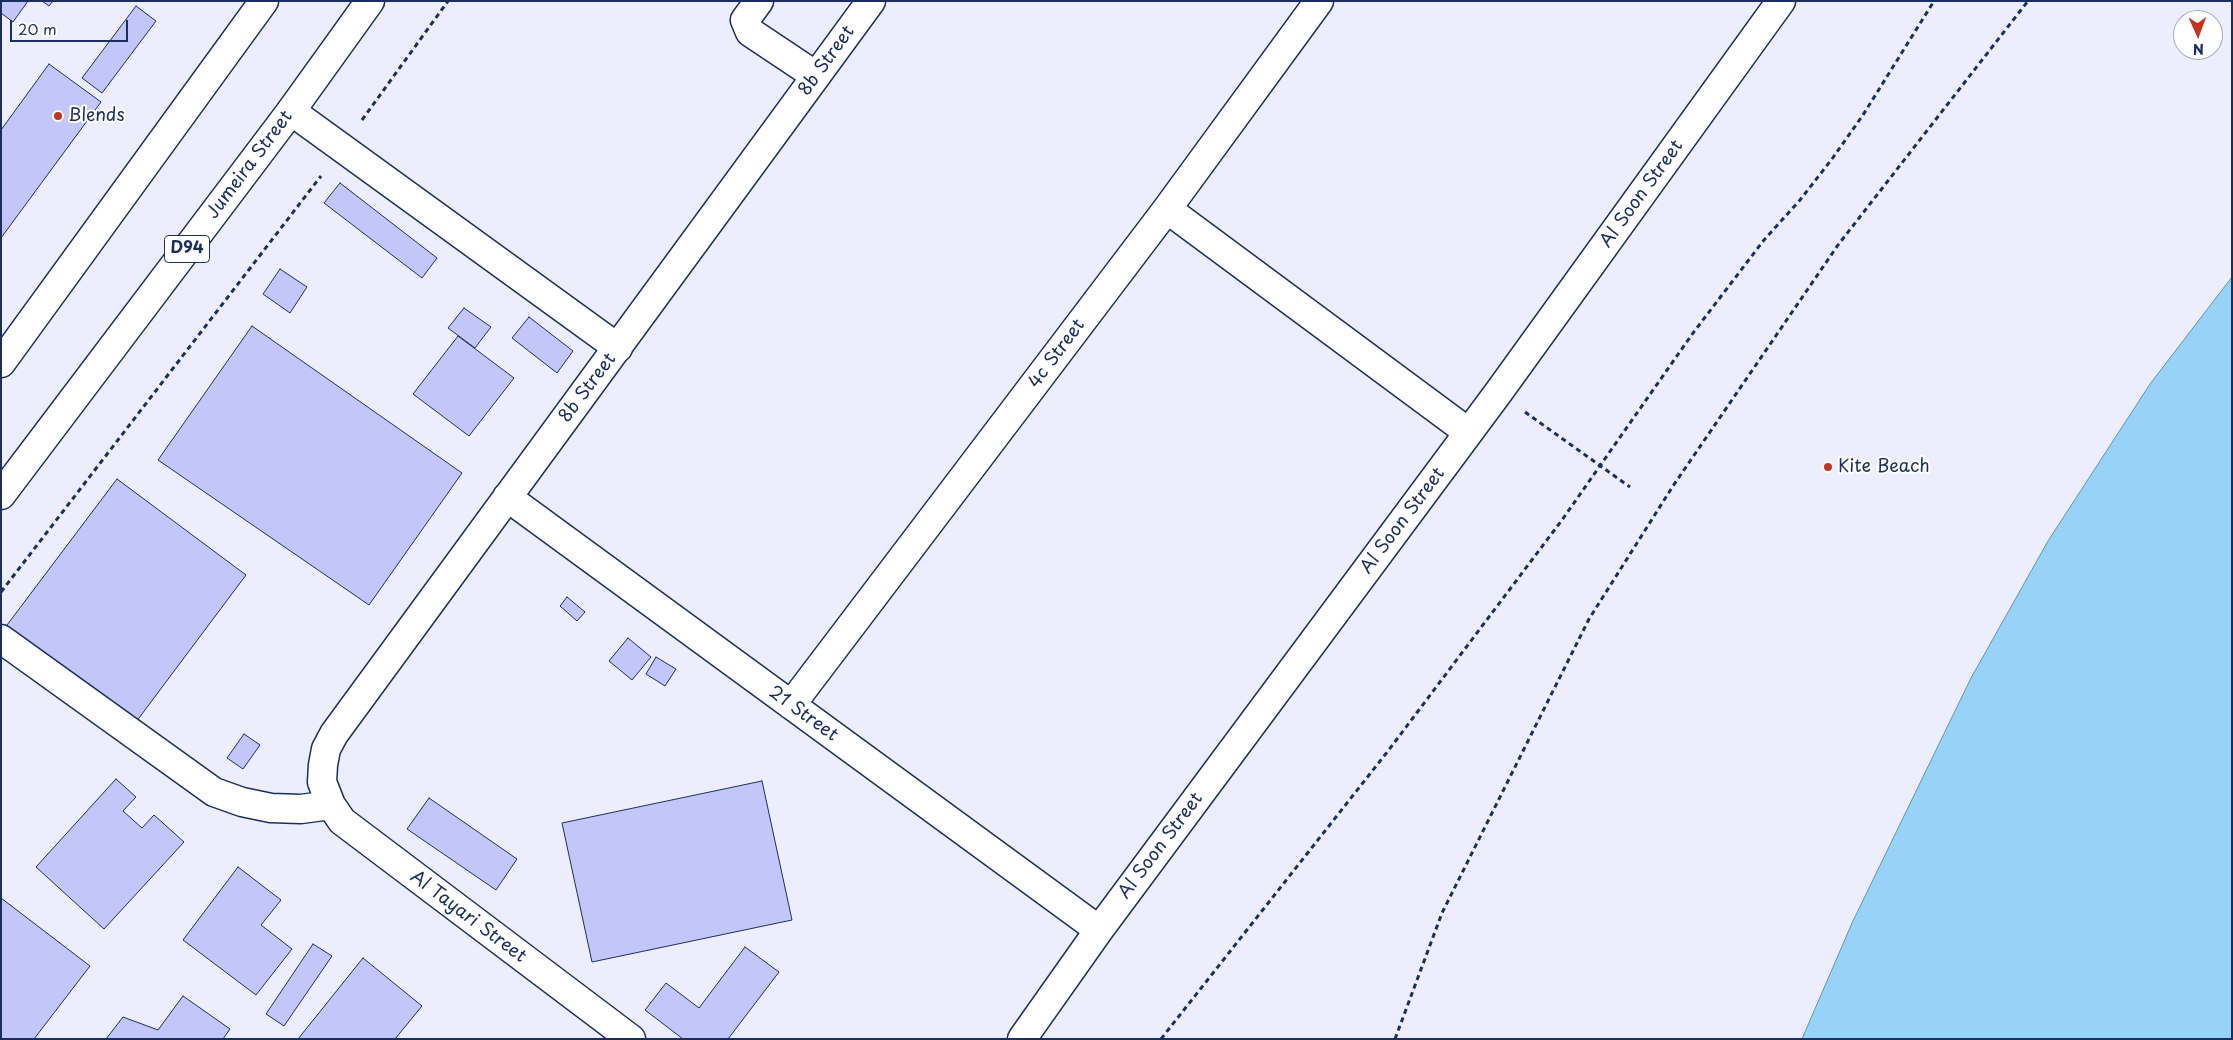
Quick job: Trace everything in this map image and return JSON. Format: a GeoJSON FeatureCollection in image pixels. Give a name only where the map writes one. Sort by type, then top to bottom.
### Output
{"type":"FeatureCollection","features":[{"type":"Feature","properties":{"kind":"street"},"geometry":{"type":"LineString","coordinates":[[1,362],[264,1]]}},
{"type":"Feature","properties":{"kind":"street","name":"Jumeira Street"},"geometry":{"type":"LineString","coordinates":[[1,494],[291,111],[370,1]]}},
{"type":"Feature","properties":{"kind":"street"},"geometry":{"type":"LineString","coordinates":[[759,1],[745,20],[750,32],[816,76]]}},
{"type":"Feature","properties":{"kind":"street","name":"8b Street"},"geometry":{"type":"LineString","coordinates":[[326,794],[323,765],[326,749],[334,734],[870,1]]}},
{"type":"Feature","properties":{"kind":"street","name":"4c Street"},"geometry":{"type":"LineString","coordinates":[[791,705],[1167,209],[1319,1]]}},
{"type":"Feature","properties":{"kind":"street","name":"Al Soon Street"},"geometry":{"type":"LineString","coordinates":[[1022,1039],[1099,930],[1498,393],[1781,1]]}},
{"type":"Feature","properties":{"kind":"street"},"geometry":{"type":"LineString","coordinates":[[291,111],[618,348]]}},
{"type":"Feature","properties":{"kind":"street"},"geometry":{"type":"LineString","coordinates":[[1167,209],[1468,432]]}},
{"type":"Feature","properties":{"kind":"street","name":"21 Street"},"geometry":{"type":"LineString","coordinates":[[507,497],[1099,930]]}},
{"type":"Feature","properties":{"kind":"street"},"geometry":{"type":"LineString","coordinates":[[1,639],[214,792],[242,802],[271,808],[301,809],[326,794]]}},
{"type":"Feature","properties":{"kind":"street","name":"Al Tayari Street"},"geometry":{"type":"LineString","coordinates":[[326,794],[342,821],[630,1038]]}},
{"type":"Feature","properties":{"kind":"path"},"geometry":{"type":"LineString","coordinates":[[1,592],[342,148],[448,1]]}},
{"type":"Feature","properties":{"kind":"path"},"geometry":{"type":"LineString","coordinates":[[1161,1039],[1388,751],[1562,520],[1693,332],[1764,240],[1800,200],[1832,159],[1863,115],[1934,1]]}},
{"type":"Feature","properties":{"kind":"path"},"geometry":{"type":"LineString","coordinates":[[1395,1039],[1442,913],[1589,619],[1673,486],[1838,245],[2028,1]]}},
{"type":"Feature","properties":{"kind":"path"},"geometry":{"type":"LineString","coordinates":[[1498,393],[1630,487]]}},
{"type":"Feature","properties":{"kind":"water"},"geometry":{"type":"Polygon","coordinates":[[[2232,277],[2232,1039],[1802,1039],[1852,923],[1971,678],[2048,541],[2150,384],[2232,277]]]}},
{"type":"Feature","properties":{"kind":"building"},"geometry":{"type":"Polygon","coordinates":[[[1,1],[28,1],[13,22],[1,13],[1,1]]]}},
{"type":"Feature","properties":{"kind":"building"},"geometry":{"type":"Polygon","coordinates":[[[42,1],[53,1],[49,6],[42,1]]]}},
{"type":"Feature","properties":{"kind":"building"},"geometry":{"type":"Polygon","coordinates":[[[136,6],[156,21],[102,93],[82,78],[136,6]]]}},
{"type":"Feature","properties":{"kind":"building"},"geometry":{"type":"Polygon","coordinates":[[[49,64],[101,102],[1,238],[1,130],[49,64]]]}},
{"type":"Feature","properties":{"kind":"building"},"geometry":{"type":"Polygon","coordinates":[[[340,183],[437,258],[422,278],[324,203],[340,183]]]}},
{"type":"Feature","properties":{"kind":"building"},"geometry":{"type":"Polygon","coordinates":[[[280,269],[307,287],[290,313],[263,294],[280,269]]]}},
{"type":"Feature","properties":{"kind":"building"},"geometry":{"type":"Polygon","coordinates":[[[464,308],[491,327],[475,348],[448,328],[464,308]]]}},
{"type":"Feature","properties":{"kind":"building"},"geometry":{"type":"Polygon","coordinates":[[[529,317],[573,351],[557,373],[512,338],[529,317]]]}},
{"type":"Feature","properties":{"kind":"building"},"geometry":{"type":"Polygon","coordinates":[[[252,326],[462,473],[369,605],[158,460],[252,326]]]}},
{"type":"Feature","properties":{"kind":"building"},"geometry":{"type":"Polygon","coordinates":[[[458,336],[514,378],[469,436],[413,394],[458,336]]]}},
{"type":"Feature","properties":{"kind":"building"},"geometry":{"type":"Polygon","coordinates":[[[117,479],[246,575],[130,730],[1,633],[117,479]]]}},
{"type":"Feature","properties":{"kind":"building"},"geometry":{"type":"Polygon","coordinates":[[[567,597],[585,612],[577,621],[560,606],[567,597]]]}},
{"type":"Feature","properties":{"kind":"building"},"geometry":{"type":"Polygon","coordinates":[[[628,638],[651,657],[632,680],[609,661],[628,638]]]}},
{"type":"Feature","properties":{"kind":"building"},"geometry":{"type":"Polygon","coordinates":[[[656,657],[676,669],[665,686],[646,674],[656,657]]]}},
{"type":"Feature","properties":{"kind":"building"},"geometry":{"type":"Polygon","coordinates":[[[244,734],[260,745],[243,769],[227,758],[244,734]]]}},
{"type":"Feature","properties":{"kind":"building"},"geometry":{"type":"Polygon","coordinates":[[[116,779],[136,797],[123,811],[142,828],[154,815],[184,842],[104,929],[36,867],[116,779]]]}},
{"type":"Feature","properties":{"kind":"building"},"geometry":{"type":"Polygon","coordinates":[[[762,781],[792,920],[592,962],[562,823],[762,781]]]}},
{"type":"Feature","properties":{"kind":"building"},"geometry":{"type":"Polygon","coordinates":[[[429,798],[517,859],[496,890],[407,829],[429,798]]]}},
{"type":"Feature","properties":{"kind":"building"},"geometry":{"type":"Polygon","coordinates":[[[238,867],[281,900],[261,925],[292,949],[256,995],[183,940],[238,867]]]}},
{"type":"Feature","properties":{"kind":"building"},"geometry":{"type":"Polygon","coordinates":[[[1,898],[90,966],[34,1039],[1,1039],[1,898]]]}},
{"type":"Feature","properties":{"kind":"building"},"geometry":{"type":"Polygon","coordinates":[[[313,944],[332,956],[284,1026],[266,1014],[313,944]]]}},
{"type":"Feature","properties":{"kind":"building"},"geometry":{"type":"Polygon","coordinates":[[[745,947],[779,972],[728,1039],[683,1039],[645,1010],[666,983],[699,1008],[745,947]]]}},
{"type":"Feature","properties":{"kind":"building"},"geometry":{"type":"Polygon","coordinates":[[[363,958],[422,1006],[395,1039],[298,1039],[363,958]]]}},
{"type":"Feature","properties":{"kind":"building"},"geometry":{"type":"Polygon","coordinates":[[[183,996],[230,1029],[223,1039],[106,1039],[123,1017],[158,1030],[183,996]]]}},
{"type":"Feature","properties":{"kind":"place","name":"Blends"},"geometry":{"type":"Point","coordinates":[58,116]}},
{"type":"Feature","properties":{"kind":"place","name":"Kite Beach"},"geometry":{"type":"Point","coordinates":[1828,467]}}]}
